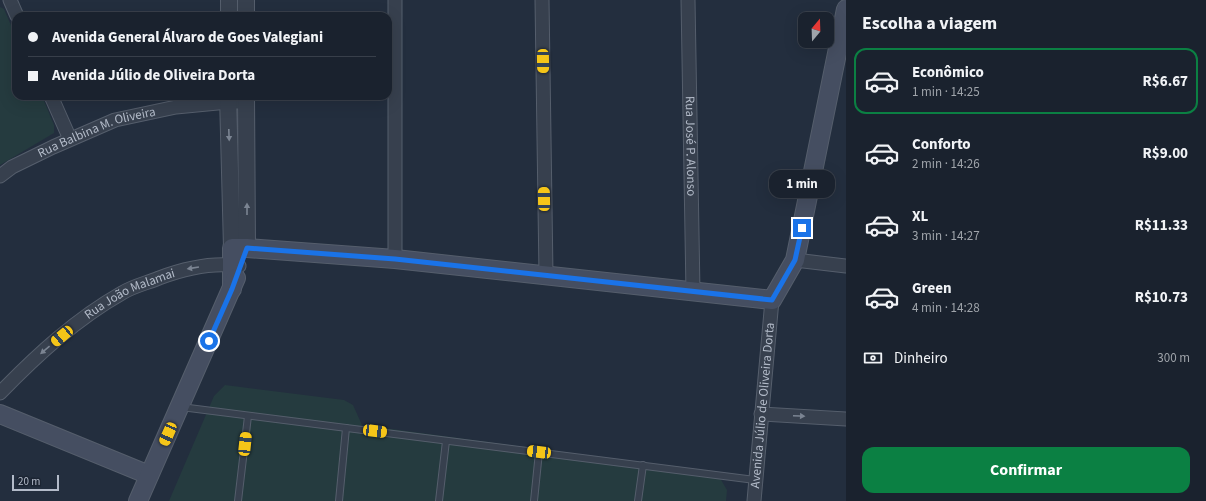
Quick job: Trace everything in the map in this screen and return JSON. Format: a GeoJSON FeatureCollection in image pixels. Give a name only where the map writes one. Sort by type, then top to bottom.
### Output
{"type":"FeatureCollection","features":[{"type":"Feature","properties":{"kind":"main road","name":"Avenida Júlio de Oliveira Dorta"},"geometry":{"type":"LineString","coordinates":[[772,300],[795,260],[846,9]]}},
{"type":"Feature","properties":{"kind":"main road"},"geometry":{"type":"LineString","coordinates":[[138,501],[232,289],[238,257],[395,259],[772,300]]}},
{"type":"Feature","properties":{"kind":"main road"},"geometry":{"type":"LineString","coordinates":[[0,414],[149,475]]}},
{"type":"Feature","properties":{"kind":"street"},"geometry":{"type":"LineString","coordinates":[[10,0],[15,12]]}},
{"type":"Feature","properties":{"kind":"street"},"geometry":{"type":"LineString","coordinates":[[228,12],[229,0]]}},
{"type":"Feature","properties":{"kind":"street"},"geometry":{"type":"LineString","coordinates":[[246,0],[246,12]]}},
{"type":"Feature","properties":{"kind":"street"},"geometry":{"type":"LineString","coordinates":[[395,0],[395,259]]}},
{"type":"Feature","properties":{"kind":"street"},"geometry":{"type":"LineString","coordinates":[[542,0],[546,275]]}},
{"type":"Feature","properties":{"kind":"street","name":"Rua José P. Alonso"},"geometry":{"type":"LineString","coordinates":[[688,0],[693,292]]}},
{"type":"Feature","properties":{"kind":"street"},"geometry":{"type":"LineString","coordinates":[[53,100],[70,139]]}},
{"type":"Feature","properties":{"kind":"street","name":"Rua Balbina M. Oliveira"},"geometry":{"type":"LineString","coordinates":[[0,176],[12,168],[70,139],[115,120],[176,107],[222,100]]}},
{"type":"Feature","properties":{"kind":"street"},"geometry":{"type":"LineString","coordinates":[[228,100],[238,257]]}},
{"type":"Feature","properties":{"kind":"street"},"geometry":{"type":"LineString","coordinates":[[238,257],[246,100]]}},
{"type":"Feature","properties":{"kind":"street","name":"Rua João Malamai"},"geometry":{"type":"LineString","coordinates":[[0,393],[31,361],[82,319],[123,292],[192,267],[238,257]]}},
{"type":"Feature","properties":{"kind":"street"},"geometry":{"type":"LineString","coordinates":[[795,260],[846,266]]}},
{"type":"Feature","properties":{"kind":"street","name":"Avenida Júlio de Oliveira Dorta"},"geometry":{"type":"LineString","coordinates":[[754,501],[760,414],[772,300]]}},
{"type":"Feature","properties":{"kind":"street"},"geometry":{"type":"LineString","coordinates":[[760,414],[846,419]]}},
{"type":"Feature","properties":{"kind":"lane"},"geometry":{"type":"LineString","coordinates":[[180,407],[755,480]]}},
{"type":"Feature","properties":{"kind":"lane"},"geometry":{"type":"LineString","coordinates":[[238,501],[248,416]]}},
{"type":"Feature","properties":{"kind":"lane"},"geometry":{"type":"LineString","coordinates":[[339,501],[346,428]]}},
{"type":"Feature","properties":{"kind":"lane"},"geometry":{"type":"LineString","coordinates":[[439,501],[446,441]]}},
{"type":"Feature","properties":{"kind":"lane"},"geometry":{"type":"LineString","coordinates":[[534,501],[539,452]]}},
{"type":"Feature","properties":{"kind":"lane"},"geometry":{"type":"LineString","coordinates":[[638,501],[642,465]]}},
{"type":"Feature","properties":{"kind":"green space"},"geometry":{"type":"Polygon","coordinates":[[[0,7],[4,9],[12,28],[12,100],[44,100],[54,125],[54,133],[0,165],[0,7]]]}},
{"type":"Feature","properties":{"kind":"green space"},"geometry":{"type":"Polygon","coordinates":[[[225,385],[344,400],[353,405],[362,425],[717,473],[727,490],[726,501],[169,501],[214,396],[225,385]]]}},
{"type":"Feature","properties":{"kind":"route"},"geometry":{"type":"LineString","coordinates":[[209,341],[232,289],[247,248],[395,259],[772,300],[795,260],[802,228]]}}]}
